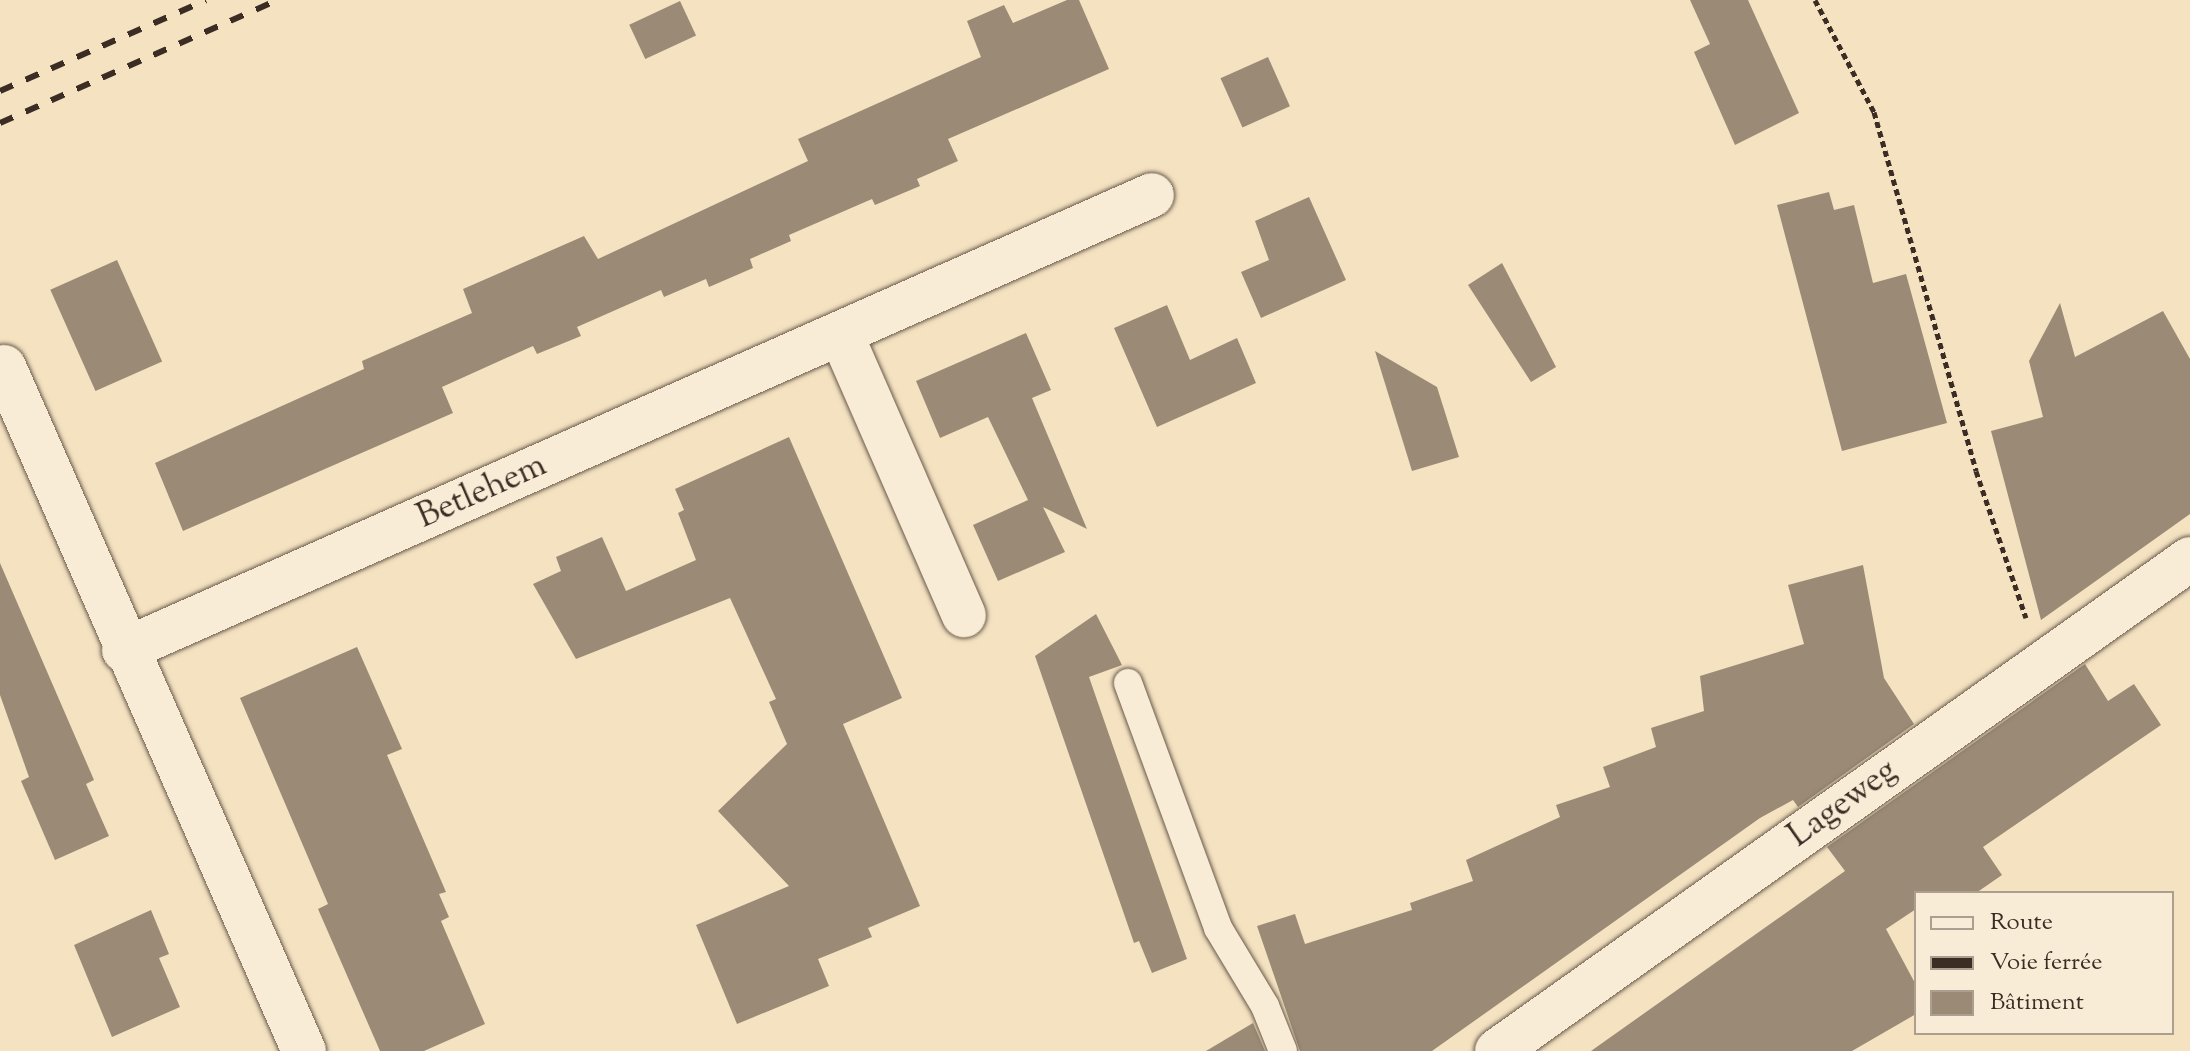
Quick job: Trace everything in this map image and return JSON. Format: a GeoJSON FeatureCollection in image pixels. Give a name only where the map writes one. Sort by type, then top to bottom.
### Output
{"type":"FeatureCollection","features":[{"type":"Feature","properties":{"kind":"street","name":"Betlehem"},"geometry":{"type":"LineString","coordinates":[[124,650],[1152,195]]}},
{"type":"Feature","properties":{"kind":"street"},"geometry":{"type":"LineString","coordinates":[[841,334],[964,615]]}},
{"type":"Feature","properties":{"kind":"street"},"geometry":{"type":"LineString","coordinates":[[4,367],[124,650],[304,1051]]}},
{"type":"Feature","properties":{"kind":"street","name":"Lageweg"},"geometry":{"type":"LineString","coordinates":[[1497,1051],[2051,654],[2190,559]]}},
{"type":"Feature","properties":{"kind":"lane"},"geometry":{"type":"LineString","coordinates":[[1128,683],[1218,928],[1265,1006],[1283,1051]]}},
{"type":"Feature","properties":{"kind":"path"},"geometry":{"type":"LineString","coordinates":[[1815,0],[1874,112],[1976,471],[2029,628],[2051,654]]}},
{"type":"Feature","properties":{"kind":"building"},"geometry":{"type":"Polygon","coordinates":[[[1067,0],[1079,0],[1109,69],[948,139],[958,161],[917,179],[920,186],[875,205],[872,199],[789,235],[791,241],[750,259],[753,268],[709,287],[706,279],[664,297],[661,290],[577,327],[581,336],[537,354],[533,346],[442,387],[453,413],[183,531],[155,463],[364,369],[362,361],[472,313],[463,289],[584,236],[598,259],[808,161],[798,139],[981,57],[967,21],[1004,5],[1013,23],[1067,0]]]}},
{"type":"Feature","properties":{"kind":"building"},"geometry":{"type":"Polygon","coordinates":[[[1690,0],[1748,0],[1799,113],[1735,145],[1694,52],[1710,44],[1690,0]]]}},
{"type":"Feature","properties":{"kind":"building"},"geometry":{"type":"Polygon","coordinates":[[[680,1],[696,35],[645,59],[629,25],[680,1]]]}},
{"type":"Feature","properties":{"kind":"building"},"geometry":{"type":"Polygon","coordinates":[[[1268,57],[1290,106],[1242,127],[1220,78],[1268,57]]]}},
{"type":"Feature","properties":{"kind":"building"},"geometry":{"type":"Polygon","coordinates":[[[1829,192],[1834,210],[1854,205],[1873,283],[1906,274],[1947,423],[1842,451],[1777,205],[1829,192]]]}},
{"type":"Feature","properties":{"kind":"building"},"geometry":{"type":"Polygon","coordinates":[[[1309,197],[1346,280],[1261,318],[1241,272],[1269,260],[1255,221],[1309,197]]]}},
{"type":"Feature","properties":{"kind":"building"},"geometry":{"type":"Polygon","coordinates":[[[117,260],[162,361],[95,391],[50,290],[117,260]]]}},
{"type":"Feature","properties":{"kind":"building"},"geometry":{"type":"Polygon","coordinates":[[[1502,263],[1556,367],[1531,382],[1468,285],[1502,263]]]}},
{"type":"Feature","properties":{"kind":"building"},"geometry":{"type":"Polygon","coordinates":[[[2060,303],[2075,357],[2163,311],[2190,359],[2190,514],[2041,620],[1991,431],[2043,417],[2029,361],[2060,303]]]}},
{"type":"Feature","properties":{"kind":"building"},"geometry":{"type":"Polygon","coordinates":[[[1167,305],[1190,360],[1237,338],[1256,383],[1157,427],[1114,328],[1167,305]]]}},
{"type":"Feature","properties":{"kind":"building"},"geometry":{"type":"Polygon","coordinates":[[[1026,333],[1051,390],[1032,398],[1087,529],[1043,507],[1065,552],[998,581],[973,525],[1028,500],[988,417],[940,438],[916,381],[1026,333]]]}},
{"type":"Feature","properties":{"kind":"building"},"geometry":{"type":"Polygon","coordinates":[[[1375,351],[1437,387],[1459,457],[1412,471],[1375,351]]]}},
{"type":"Feature","properties":{"kind":"building"},"geometry":{"type":"Polygon","coordinates":[[[789,437],[902,698],[843,724],[920,906],[868,928],[872,937],[818,959],[829,986],[737,1024],[696,925],[789,886],[718,811],[787,744],[769,702],[776,699],[730,598],[576,659],[533,584],[561,571],[556,557],[602,537],[626,591],[696,560],[678,513],[684,510],[675,489],[789,437]]]}},
{"type":"Feature","properties":{"kind":"building"},"geometry":{"type":"Polygon","coordinates":[[[0,563],[94,780],[86,784],[109,836],[55,860],[21,781],[29,777],[0,695],[0,563]]]}},
{"type":"Feature","properties":{"kind":"building"},"geometry":{"type":"Polygon","coordinates":[[[1863,565],[1884,678],[1914,724],[1798,807],[1793,800],[1760,818],[1432,1051],[1300,1051],[1257,926],[1295,914],[1305,944],[1412,910],[1410,903],[1473,881],[1466,860],[1560,817],[1556,805],[1610,787],[1603,767],[1656,747],[1651,728],[1704,711],[1700,676],[1804,644],[1788,585],[1863,565]]]}},
{"type":"Feature","properties":{"kind":"building"},"geometry":{"type":"Polygon","coordinates":[[[1096,614],[1122,665],[1089,677],[1187,959],[1152,973],[1139,941],[1134,943],[1035,656],[1096,614]]]}},
{"type":"Feature","properties":{"kind":"building"},"geometry":{"type":"Polygon","coordinates":[[[357,647],[402,749],[387,755],[446,892],[439,894],[449,917],[441,921],[485,1024],[424,1051],[380,1051],[318,909],[328,904],[240,698],[357,647]]]}},
{"type":"Feature","properties":{"kind":"building"},"geometry":{"type":"Polygon","coordinates":[[[2085,664],[2108,701],[2134,684],[2161,725],[1983,847],[2002,875],[1979,891],[1914,891],[1914,910],[1886,929],[1914,981],[1914,1015],[1852,1051],[1591,1051],[1845,871],[1827,847],[2085,664]]]}},
{"type":"Feature","properties":{"kind":"building"},"geometry":{"type":"Polygon","coordinates":[[[151,910],[169,954],[159,958],[180,1007],[112,1037],[74,945],[151,910]]]}},
{"type":"Feature","properties":{"kind":"building"},"geometry":{"type":"Polygon","coordinates":[[[1253,1023],[1265,1051],[1206,1051],[1253,1023]]]}},
{"type":"Feature","properties":{"kind":"railway"},"geometry":{"type":"LineString","coordinates":[[0,91],[206,0]]}},
{"type":"Feature","properties":{"kind":"railway"},"geometry":{"type":"LineString","coordinates":[[0,123],[278,0]]}}]}
